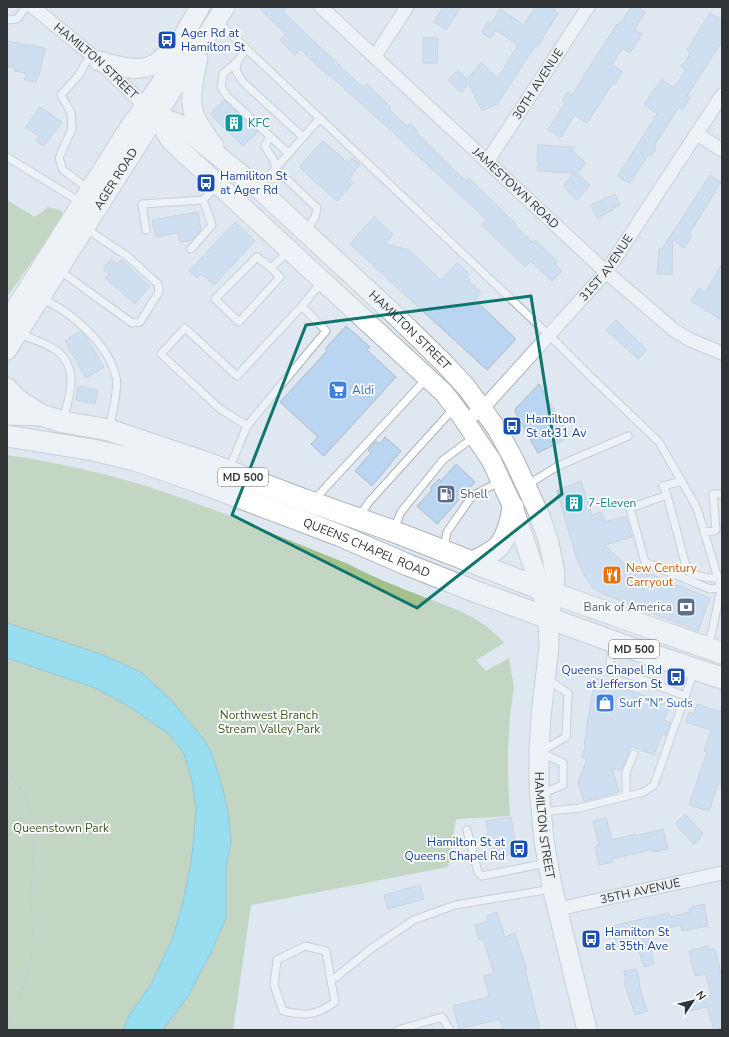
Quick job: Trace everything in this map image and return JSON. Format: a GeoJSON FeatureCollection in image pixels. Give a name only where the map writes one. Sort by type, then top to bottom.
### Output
{"type":"FeatureCollection","features":[{"type":"Feature","properties":{"kind":"main road","name":"AGER ROAD"},"geometry":{"type":"LineString","coordinates":[[12,327],[40,298],[85,228],[150,111],[160,85],[185,33],[200,7]]}},
{"type":"Feature","properties":{"kind":"main road","name":"AGER ROAD"},"geometry":{"type":"LineString","coordinates":[[7,350],[12,327],[87,197],[150,111],[200,47],[221,14]]}},
{"type":"Feature","properties":{"kind":"main road"},"geometry":{"type":"LineString","coordinates":[[95,58],[133,69],[148,67],[159,61],[185,33]]}},
{"type":"Feature","properties":{"kind":"main road"},"geometry":{"type":"LineString","coordinates":[[200,47],[193,82],[193,109],[195,117],[206,136],[225,161]]}},
{"type":"Feature","properties":{"kind":"main road","name":"HAMILTON STREET"},"geometry":{"type":"LineString","coordinates":[[150,111],[179,124],[258,188],[444,363],[483,408],[500,435],[526,486],[540,516],[549,543],[555,573],[548,592],[549,646],[541,716],[539,752],[540,803],[544,841],[553,888],[587,1030]]}},
{"type":"Feature","properties":{"kind":"main road","name":"HAMILTON STREET"},"geometry":{"type":"LineString","coordinates":[[150,111],[171,141],[444,393],[476,436],[491,460],[513,507],[548,592]]}},
{"type":"Feature","properties":{"kind":"main road"},"geometry":{"type":"LineString","coordinates":[[7,388],[16,399],[41,415]]}},
{"type":"Feature","properties":{"kind":"main road","name":"QUEENS CHAPEL ROAD"},"geometry":{"type":"LineString","coordinates":[[7,414],[41,415],[63,422],[109,430],[358,518],[548,592],[714,650]]}},
{"type":"Feature","properties":{"kind":"main road","name":"QUEENS CHAPEL ROAD"},"geometry":{"type":"LineString","coordinates":[[7,436],[93,450],[135,460],[204,484],[334,533],[408,565],[474,591],[615,642],[722,678]]}},
{"type":"Feature","properties":{"kind":"main road"},"geometry":{"type":"LineString","coordinates":[[474,562],[497,548],[505,537],[510,523],[513,507]]}},
{"type":"Feature","properties":{"kind":"street","name":"JAMESTOWN ROAD"},"geometry":{"type":"LineString","coordinates":[[322,7],[606,272],[674,330],[690,340],[722,353]]}},
{"type":"Feature","properties":{"kind":"street"},"geometry":{"type":"LineString","coordinates":[[375,56],[407,7]]}},
{"type":"Feature","properties":{"kind":"street","name":"30TH AVENUE"},"geometry":{"type":"LineString","coordinates":[[487,162],[588,7]]}},
{"type":"Feature","properties":{"kind":"street","name":"HAMILTON STREET"},"geometry":{"type":"LineString","coordinates":[[34,8],[95,58],[150,111]]}},
{"type":"Feature","properties":{"kind":"street","name":"31ST AVENUE"},"geometry":{"type":"LineString","coordinates":[[460,414],[483,408],[606,272],[722,95]]}},
{"type":"Feature","properties":{"kind":"street"},"geometry":{"type":"LineString","coordinates":[[697,134],[722,150]]}},
{"type":"Feature","properties":{"kind":"street","name":"35TH AVENUE"},"geometry":{"type":"LineString","coordinates":[[558,909],[722,873]]}},
{"type":"Feature","properties":{"kind":"lane"},"geometry":{"type":"LineString","coordinates":[[7,20],[17,19],[34,8]]}},
{"type":"Feature","properties":{"kind":"lane"},"geometry":{"type":"LineString","coordinates":[[221,14],[246,49],[549,335],[659,442],[697,508],[720,578],[721,588],[712,632],[714,650]]}},
{"type":"Feature","properties":{"kind":"lane"},"geometry":{"type":"LineString","coordinates":[[246,49],[238,62],[236,71],[243,82],[303,137]]}},
{"type":"Feature","properties":{"kind":"lane"},"geometry":{"type":"LineString","coordinates":[[87,197],[63,170],[59,158],[72,129],[71,114],[61,95],[95,58]]}},
{"type":"Feature","properties":{"kind":"lane"},"geometry":{"type":"LineString","coordinates":[[238,62],[223,74],[221,87],[227,96],[288,153]]}},
{"type":"Feature","properties":{"kind":"lane"},"geometry":{"type":"LineString","coordinates":[[258,188],[320,118]]}},
{"type":"Feature","properties":{"kind":"lane"},"geometry":{"type":"LineString","coordinates":[[270,136],[265,146],[275,163],[275,168],[317,208],[315,217],[305,232]]}},
{"type":"Feature","properties":{"kind":"lane"},"geometry":{"type":"LineString","coordinates":[[7,157],[87,197]]}},
{"type":"Feature","properties":{"kind":"lane"},"geometry":{"type":"LineString","coordinates":[[146,230],[142,204],[203,200],[218,185]]}},
{"type":"Feature","properties":{"kind":"lane"},"geometry":{"type":"LineString","coordinates":[[191,249],[212,225],[203,200]]}},
{"type":"Feature","properties":{"kind":"lane"},"geometry":{"type":"LineString","coordinates":[[58,270],[132,323],[140,322],[159,292],[158,284],[127,256],[85,228]]}},
{"type":"Feature","properties":{"kind":"lane"},"geometry":{"type":"LineString","coordinates":[[271,268],[289,251]]}},
{"type":"Feature","properties":{"kind":"lane"},"geometry":{"type":"LineString","coordinates":[[257,257],[271,268],[280,277],[239,322],[215,299],[257,257]]}},
{"type":"Feature","properties":{"kind":"lane"},"geometry":{"type":"LineString","coordinates":[[247,426],[219,408],[160,354],[185,328],[236,376],[302,306],[322,281]]}},
{"type":"Feature","properties":{"kind":"lane"},"geometry":{"type":"LineString","coordinates":[[40,298],[50,302],[71,316],[96,340],[109,359],[117,378],[116,396],[109,430]]}},
{"type":"Feature","properties":{"kind":"lane"},"geometry":{"type":"LineString","coordinates":[[228,471],[247,426],[326,331],[302,306]]}},
{"type":"Feature","properties":{"kind":"lane"},"geometry":{"type":"LineString","coordinates":[[12,327],[57,351],[67,363],[72,382],[63,422]]}},
{"type":"Feature","properties":{"kind":"lane"},"geometry":{"type":"LineString","coordinates":[[312,503],[427,377]]}},
{"type":"Feature","properties":{"kind":"lane"},"geometry":{"type":"LineString","coordinates":[[358,518],[369,502],[460,414]]}},
{"type":"Feature","properties":{"kind":"lane"},"geometry":{"type":"LineString","coordinates":[[393,531],[401,512],[443,460],[476,436]]}},
{"type":"Feature","properties":{"kind":"lane"},"geometry":{"type":"LineString","coordinates":[[526,486],[558,466],[628,436]]}},
{"type":"Feature","properties":{"kind":"lane"},"geometry":{"type":"LineString","coordinates":[[443,550],[447,532],[472,496],[501,481]]}},
{"type":"Feature","properties":{"kind":"lane"},"geometry":{"type":"LineString","coordinates":[[682,481],[663,486],[667,495],[686,566],[689,572],[699,576],[720,578]]}},
{"type":"Feature","properties":{"kind":"lane"},"geometry":{"type":"LineString","coordinates":[[704,533],[716,530],[713,494],[722,494]]}},
{"type":"Feature","properties":{"kind":"lane"},"geometry":{"type":"LineString","coordinates":[[667,495],[630,508],[645,562],[710,589],[721,588]]}},
{"type":"Feature","properties":{"kind":"lane"},"geometry":{"type":"LineString","coordinates":[[615,642],[610,662],[612,668],[685,696]]}},
{"type":"Feature","properties":{"kind":"lane"},"geometry":{"type":"LineString","coordinates":[[540,803],[579,808],[644,792],[654,785],[695,670]]}},
{"type":"Feature","properties":{"kind":"lane"},"geometry":{"type":"LineString","coordinates":[[539,752],[566,737],[568,693],[546,678]]}},
{"type":"Feature","properties":{"kind":"lane"},"geometry":{"type":"LineString","coordinates":[[626,796],[626,772],[634,754]]}},
{"type":"Feature","properties":{"kind":"lane"},"geometry":{"type":"LineString","coordinates":[[466,830],[478,872],[482,876],[548,863]]}},
{"type":"Feature","properties":{"kind":"lane"},"geometry":{"type":"LineString","coordinates":[[331,981],[372,948],[414,920],[455,905],[553,888]]}},
{"type":"Feature","properties":{"kind":"lane"},"geometry":{"type":"LineString","coordinates":[[305,946],[326,951],[331,981],[335,1002],[322,1011],[300,1015],[283,1011],[274,985],[277,960],[305,946]]}},
{"type":"Feature","properties":{"kind":"lane"},"geometry":{"type":"LineString","coordinates":[[398,1030],[442,1017],[450,1030]]}},
{"type":"Feature","properties":{"kind":"path"},"geometry":{"type":"LineString","coordinates":[[7,773],[25,796],[30,809],[32,822],[33,866],[32,953],[13,1013],[7,1024]]}},
{"type":"Feature","properties":{"kind":"highlighted area"},"geometry":{"type":"Polygon","coordinates":[[[531,296],[562,494],[417,608],[232,515],[306,325],[531,296]]]}},
{"type":"Feature","properties":{"kind":"green space"},"geometry":{"type":"Polygon","coordinates":[[[7,200],[35,217],[48,207],[62,211],[63,217],[7,297],[7,200]]]}},
{"type":"Feature","properties":{"kind":"green space","name":"Northwest Branch Stream Valley Park"},"geometry":{"type":"Polygon","coordinates":[[[7,455],[60,464],[112,476],[197,504],[248,523],[348,564],[386,582],[457,610],[487,627],[504,643],[476,660],[486,671],[509,658],[514,687],[510,715],[508,751],[510,816],[456,819],[448,867],[251,905],[233,1030],[7,1030],[7,455]]]}},
{"type":"Feature","properties":{"kind":"water"},"geometry":{"type":"Polygon","coordinates":[[[7,623],[103,655],[142,673],[172,701],[201,736],[211,751],[222,786],[228,812],[231,841],[226,867],[226,918],[210,955],[188,996],[163,1030],[123,1030],[129,1015],[151,985],[173,937],[183,901],[191,863],[196,809],[192,781],[184,754],[169,734],[125,704],[95,688],[7,658],[7,623]]]}},
{"type":"Feature","properties":{"kind":"building"},"geometry":{"type":"Polygon","coordinates":[[[258,7],[287,7],[283,12],[357,82],[364,87],[367,84],[391,107],[389,109],[407,127],[410,123],[417,130],[416,132],[451,167],[466,181],[469,178],[516,224],[514,225],[533,243],[535,240],[557,261],[555,264],[562,271],[552,281],[531,261],[525,267],[482,225],[487,220],[385,125],[328,74],[327,75],[300,49],[295,55],[280,40],[286,34],[258,7]]]}},
{"type":"Feature","properties":{"kind":"building"},"geometry":{"type":"Polygon","coordinates":[[[443,7],[461,7],[446,30],[434,22],[443,7]]]}},
{"type":"Feature","properties":{"kind":"building"},"geometry":{"type":"Polygon","coordinates":[[[535,7],[551,7],[558,13],[537,47],[535,46],[497,104],[482,111],[469,84],[461,92],[448,80],[458,70],[467,79],[481,63],[498,78],[518,45],[496,30],[491,38],[482,33],[487,22],[491,24],[500,9],[524,25],[535,7]]]}},
{"type":"Feature","properties":{"kind":"building"},"geometry":{"type":"Polygon","coordinates":[[[631,7],[638,7],[645,12],[634,30],[642,34],[630,53],[622,48],[612,65],[622,71],[615,84],[613,83],[587,123],[575,115],[561,137],[548,130],[565,103],[562,100],[568,92],[572,95],[617,24],[618,25],[622,21],[631,7]]]}},
{"type":"Feature","properties":{"kind":"building"},"geometry":{"type":"Polygon","coordinates":[[[710,13],[722,20],[722,41],[687,96],[690,98],[682,110],[679,107],[654,146],[656,148],[651,156],[649,155],[646,158],[630,183],[625,181],[618,176],[657,114],[644,104],[662,79],[674,88],[686,70],[681,67],[691,53],[687,50],[710,13]]]}},
{"type":"Feature","properties":{"kind":"building"},"geometry":{"type":"Polygon","coordinates":[[[423,38],[438,38],[437,63],[423,63],[423,38]]]}},
{"type":"Feature","properties":{"kind":"building"},"geometry":{"type":"Polygon","coordinates":[[[7,41],[45,48],[39,76],[37,75],[36,82],[25,80],[26,73],[15,71],[15,68],[7,66],[7,41]]]}},
{"type":"Feature","properties":{"kind":"building","name":"KFC"},"geometry":{"type":"Polygon","coordinates":[[[224,100],[258,132],[243,146],[210,114],[224,100]]]}},
{"type":"Feature","properties":{"kind":"building"},"geometry":{"type":"Polygon","coordinates":[[[40,107],[62,122],[44,146],[36,141],[39,136],[26,127],[40,107]]]}},
{"type":"Feature","properties":{"kind":"building"},"geometry":{"type":"Polygon","coordinates":[[[323,141],[348,163],[352,158],[360,164],[349,179],[353,183],[337,201],[299,167],[323,141]]]}},
{"type":"Feature","properties":{"kind":"building"},"geometry":{"type":"Polygon","coordinates":[[[538,145],[575,147],[572,151],[586,163],[577,173],[590,185],[577,200],[564,187],[574,173],[538,171],[538,145]]]}},
{"type":"Feature","properties":{"kind":"building"},"geometry":{"type":"Polygon","coordinates":[[[710,175],[721,182],[689,234],[692,236],[684,248],[673,240],[672,274],[657,274],[659,249],[662,249],[710,175]]]}},
{"type":"Feature","properties":{"kind":"building"},"geometry":{"type":"Polygon","coordinates":[[[615,194],[620,205],[612,208],[613,210],[597,218],[591,205],[615,194]]]}},
{"type":"Feature","properties":{"kind":"building"},"geometry":{"type":"Polygon","coordinates":[[[198,212],[201,230],[192,240],[180,242],[178,233],[156,237],[152,220],[198,212]]]}},
{"type":"Feature","properties":{"kind":"building"},"geometry":{"type":"Polygon","coordinates":[[[374,217],[393,234],[385,244],[409,250],[441,280],[457,263],[469,274],[466,277],[470,280],[468,281],[482,293],[475,300],[516,339],[487,370],[350,244],[374,217]]]}},
{"type":"Feature","properties":{"kind":"building"},"geometry":{"type":"Polygon","coordinates":[[[235,222],[255,241],[214,285],[203,275],[202,276],[200,274],[197,278],[189,271],[235,222]]]}},
{"type":"Feature","properties":{"kind":"building"},"geometry":{"type":"Polygon","coordinates":[[[111,259],[117,264],[121,260],[150,286],[135,304],[105,278],[109,274],[103,269],[111,259]]]}},
{"type":"Feature","properties":{"kind":"building"},"geometry":{"type":"Polygon","coordinates":[[[722,264],[722,320],[691,301],[699,288],[705,292],[722,264]]]}},
{"type":"Feature","properties":{"kind":"building"},"geometry":{"type":"Polygon","coordinates":[[[616,320],[647,350],[638,359],[606,330],[616,320]]]}},
{"type":"Feature","properties":{"kind":"building","name":"Aldi"},"geometry":{"type":"Polygon","coordinates":[[[346,326],[370,347],[367,350],[396,377],[324,456],[311,444],[318,437],[280,402],[327,351],[325,349],[346,326]]]}},
{"type":"Feature","properties":{"kind":"building"},"geometry":{"type":"Polygon","coordinates":[[[81,331],[104,367],[86,378],[65,341],[81,331]]]}},
{"type":"Feature","properties":{"kind":"building"},"geometry":{"type":"Polygon","coordinates":[[[539,384],[570,437],[538,453],[515,412],[516,408],[539,384]]]}},
{"type":"Feature","properties":{"kind":"building"},"geometry":{"type":"Polygon","coordinates":[[[78,386],[98,390],[95,404],[76,400],[78,386]]]}},
{"type":"Feature","properties":{"kind":"building"},"geometry":{"type":"Polygon","coordinates":[[[385,437],[401,451],[372,486],[355,471],[371,453],[368,450],[376,441],[380,444],[385,437]]]}},
{"type":"Feature","properties":{"kind":"building"},"geometry":{"type":"Polygon","coordinates":[[[456,464],[475,482],[437,524],[417,506],[432,490],[430,488],[439,479],[441,481],[456,464]]]}},
{"type":"Feature","properties":{"kind":"building"},"geometry":{"type":"Polygon","coordinates":[[[581,481],[592,515],[601,512],[605,522],[626,516],[632,537],[604,545],[625,564],[710,598],[698,631],[601,593],[594,589],[590,584],[583,573],[580,563],[578,563],[557,491],[581,481]]]}},
{"type":"Feature","properties":{"kind":"building"},"geometry":{"type":"Polygon","coordinates":[[[595,678],[670,705],[664,720],[671,723],[666,735],[662,734],[654,755],[631,746],[621,771],[612,768],[619,792],[584,801],[578,782],[587,759],[582,757],[586,744],[584,744],[595,678]]]}},
{"type":"Feature","properties":{"kind":"building"},"geometry":{"type":"Polygon","coordinates":[[[697,704],[722,712],[722,785],[718,784],[709,811],[689,805],[707,752],[704,751],[711,730],[686,722],[689,712],[694,714],[697,704]]]}},
{"type":"Feature","properties":{"kind":"building"},"geometry":{"type":"Polygon","coordinates":[[[685,814],[703,833],[699,836],[701,838],[694,844],[675,824],[685,814]]]}},
{"type":"Feature","properties":{"kind":"building"},"geometry":{"type":"Polygon","coordinates":[[[511,817],[517,854],[491,858],[486,821],[511,817]]]}},
{"type":"Feature","properties":{"kind":"building"},"geometry":{"type":"Polygon","coordinates":[[[606,818],[612,840],[663,829],[668,849],[653,852],[653,849],[612,859],[613,862],[599,865],[595,846],[599,845],[593,821],[606,818]]]}},
{"type":"Feature","properties":{"kind":"building"},"geometry":{"type":"Polygon","coordinates":[[[420,885],[424,899],[388,909],[384,895],[420,885]]]}},
{"type":"Feature","properties":{"kind":"building"},"geometry":{"type":"Polygon","coordinates":[[[704,904],[708,926],[682,931],[681,925],[648,933],[654,964],[644,967],[636,943],[617,948],[612,926],[669,913],[670,917],[690,912],[689,908],[704,904]]]}},
{"type":"Feature","properties":{"kind":"building"},"geometry":{"type":"Polygon","coordinates":[[[497,912],[505,937],[515,933],[527,969],[525,969],[540,1030],[503,1030],[500,1019],[459,1029],[453,1006],[489,997],[484,976],[494,973],[483,939],[479,940],[475,925],[488,921],[487,916],[497,912]]]}},
{"type":"Feature","properties":{"kind":"building"},"geometry":{"type":"Polygon","coordinates":[[[709,946],[710,950],[715,949],[722,978],[722,1028],[714,1030],[707,1007],[689,1011],[687,1001],[711,995],[706,974],[695,976],[689,951],[709,946]]]}},
{"type":"Feature","properties":{"kind":"building"},"geometry":{"type":"Polygon","coordinates":[[[637,969],[640,988],[647,1011],[635,1015],[624,982],[626,982],[624,971],[637,969]]]}},
{"type":"Feature","properties":{"kind":"place","name":"Ager Rd at Hamilton St"},"geometry":{"type":"Point","coordinates":[167,40]}},
{"type":"Feature","properties":{"kind":"place","name":"KFC"},"geometry":{"type":"Point","coordinates":[234,123]}},
{"type":"Feature","properties":{"kind":"place","name":"Hamiliton St at Ager Rd"},"geometry":{"type":"Point","coordinates":[206,183]}},
{"type":"Feature","properties":{"kind":"place","name":"Aldi"},"geometry":{"type":"Point","coordinates":[338,390]}},
{"type":"Feature","properties":{"kind":"place","name":"Hamilton St at 31 Av"},"geometry":{"type":"Point","coordinates":[512,426]}},
{"type":"Feature","properties":{"kind":"place","name":"Shell"},"geometry":{"type":"Point","coordinates":[446,494]}},
{"type":"Feature","properties":{"kind":"place","name":"7-Eleven"},"geometry":{"type":"Point","coordinates":[574,503]}},
{"type":"Feature","properties":{"kind":"place","name":"New Century Carryout"},"geometry":{"type":"Point","coordinates":[612,575]}},
{"type":"Feature","properties":{"kind":"place","name":"Bank of America"},"geometry":{"type":"Point","coordinates":[686,607]}},
{"type":"Feature","properties":{"kind":"place","name":"Queens Chapel Rd at Jefferson St"},"geometry":{"type":"Point","coordinates":[676,677]}},
{"type":"Feature","properties":{"kind":"place","name":"Surf \"N\" Suds"},"geometry":{"type":"Point","coordinates":[605,703]}},
{"type":"Feature","properties":{"kind":"place","name":"Hamilton St at Queens Chapel Rd"},"geometry":{"type":"Point","coordinates":[519,849]}},
{"type":"Feature","properties":{"kind":"place","name":"Hamilton St at 35th Ave"},"geometry":{"type":"Point","coordinates":[591,939]}},
{"type":"Feature","properties":{"kind":"park label","name":"Queenstown Park"},"geometry":{"type":"Point","coordinates":[61,828]}}]}
